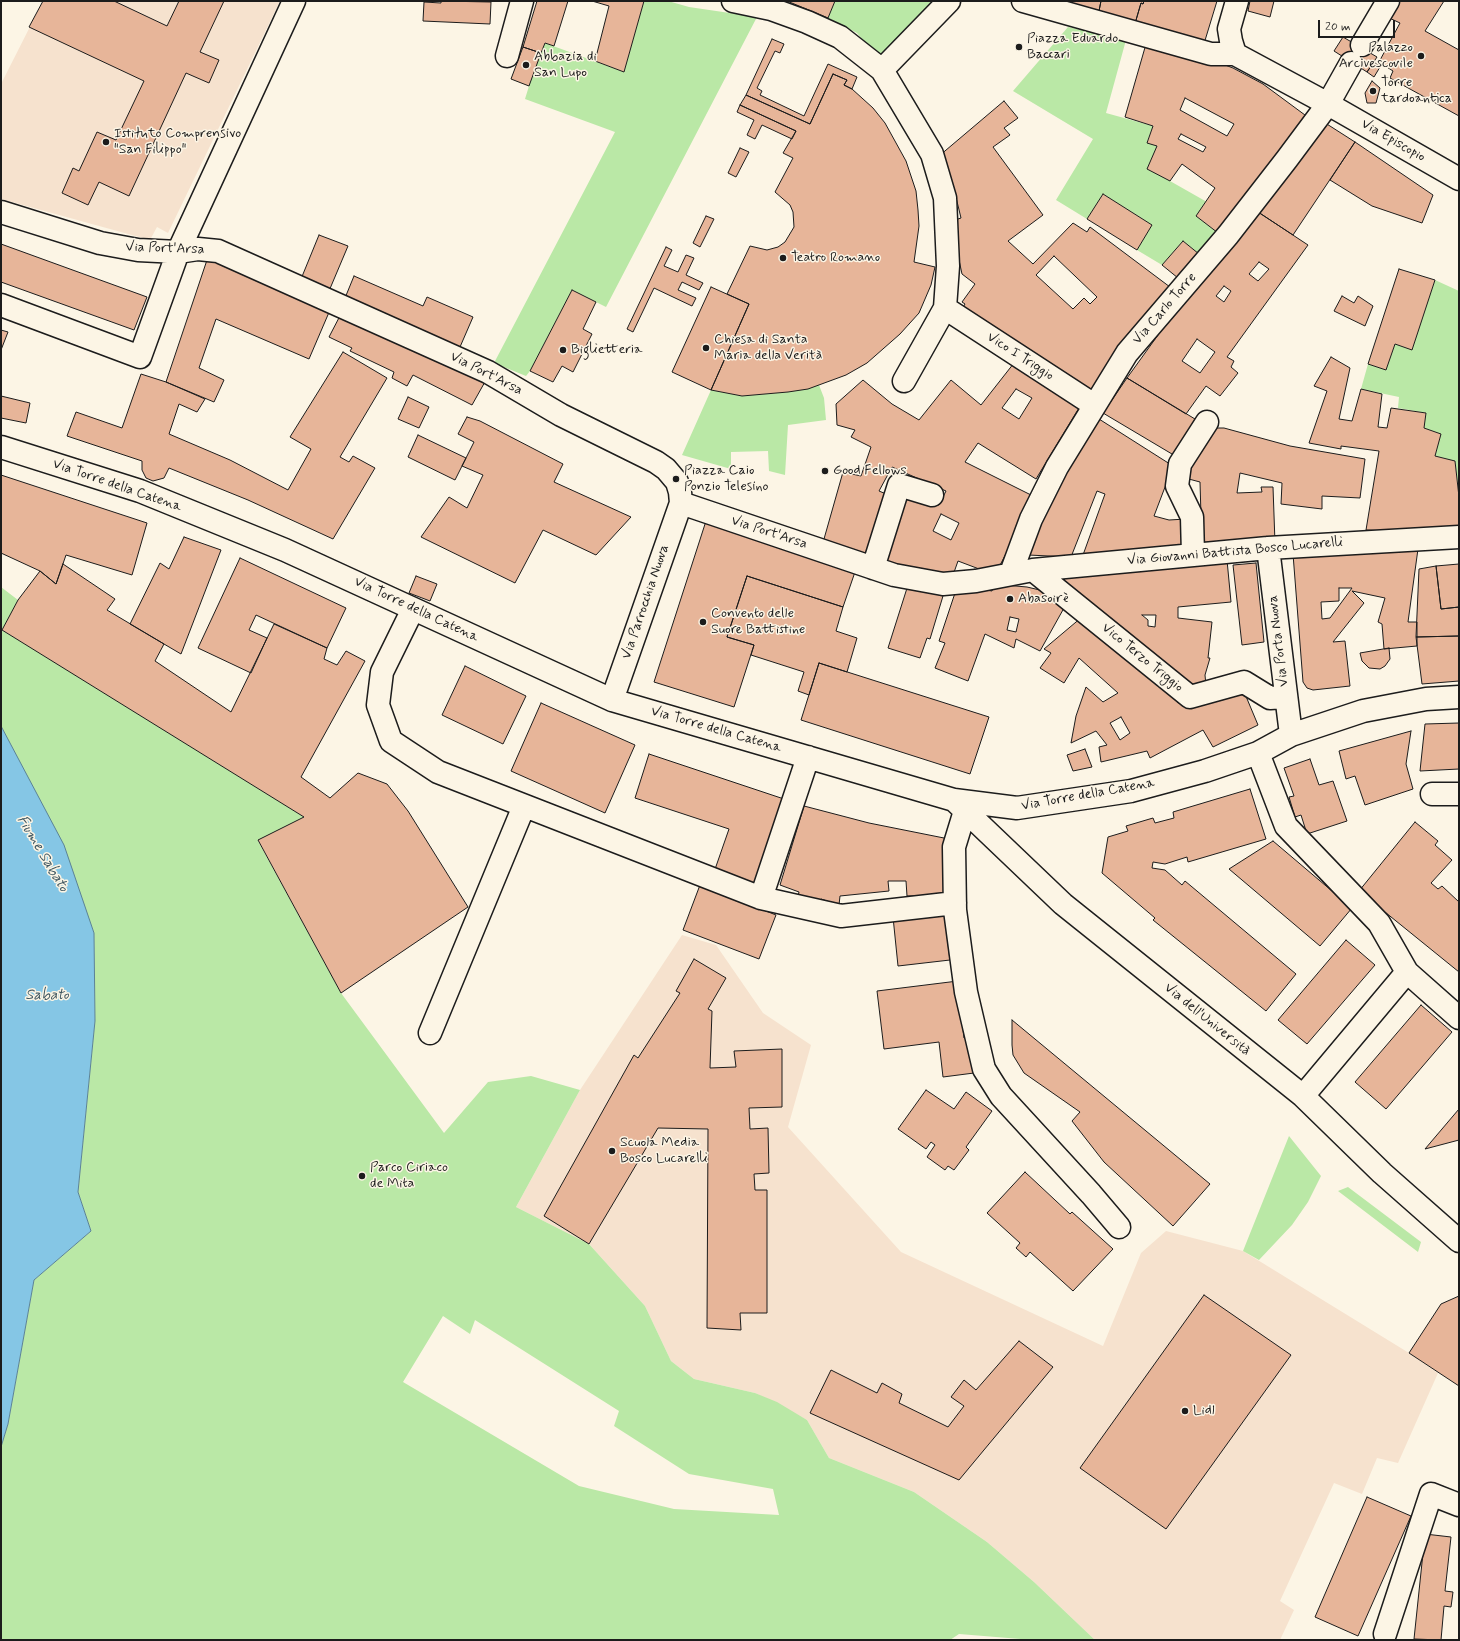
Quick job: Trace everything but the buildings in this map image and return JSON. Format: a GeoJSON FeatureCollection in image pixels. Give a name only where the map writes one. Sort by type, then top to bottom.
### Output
{"type":"FeatureCollection","features":[{"type":"Feature","properties":{"kind":"street"},"geometry":{"type":"LineString","coordinates":[[1,306],[140,357],[178,252],[294,1]]}},
{"type":"Feature","properties":{"kind":"street"},"geometry":{"type":"LineString","coordinates":[[507,56],[522,1]]}},
{"type":"Feature","properties":{"kind":"street"},"geometry":{"type":"LineString","coordinates":[[733,1],[770,9],[807,22],[840,37],[882,70],[915,123],[932,154],[945,198],[948,266],[945,308],[904,381]]}},
{"type":"Feature","properties":{"kind":"street"},"geometry":{"type":"LineString","coordinates":[[882,70],[949,1]]}},
{"type":"Feature","properties":{"kind":"street"},"geometry":{"type":"LineString","coordinates":[[1023,1],[1211,54],[1235,54],[1229,29],[1237,1]]}},
{"type":"Feature","properties":{"kind":"street"},"geometry":{"type":"LineString","coordinates":[[1362,45],[1388,1]]}},
{"type":"Feature","properties":{"kind":"street","name":"Via Episcopio"},"geometry":{"type":"LineString","coordinates":[[1235,54],[1328,104],[1459,179]]}},
{"type":"Feature","properties":{"kind":"street","name":"Via Carlo Torre"},"geometry":{"type":"LineString","coordinates":[[1010,574],[1031,518],[1057,467],[1127,353],[1228,235],[1288,160],[1328,104],[1351,63]]}},
{"type":"Feature","properties":{"kind":"street","name":"Via Port'Arsa"},"geometry":{"type":"LineString","coordinates":[[1,212],[100,243],[138,250],[178,252],[198,249],[218,251],[488,372],[562,415],[656,462],[677,482],[680,492],[680,503],[894,575],[943,584],[976,581],[1010,574]]}},
{"type":"Feature","properties":{"kind":"street","name":"Vico I Triggio"},"geometry":{"type":"LineString","coordinates":[[945,308],[1094,405]]}},
{"type":"Feature","properties":{"kind":"street"},"geometry":{"type":"LineString","coordinates":[[1193,555],[1192,517],[1177,486],[1180,464],[1207,422]]}},
{"type":"Feature","properties":{"kind":"street","name":"Via Torre della Catena"},"geometry":{"type":"LineString","coordinates":[[1,447],[140,491],[285,550],[612,700],[808,757],[960,806],[1017,808],[1116,793],[1205,771],[1258,753],[1291,734],[1362,711],[1426,699],[1459,697]]}},
{"type":"Feature","properties":{"kind":"street"},"geometry":{"type":"LineString","coordinates":[[872,568],[899,485],[932,495]]}},
{"type":"Feature","properties":{"kind":"street","name":"Via Parrocchia Nuova"},"geometry":{"type":"LineString","coordinates":[[612,700],[680,503]]}},
{"type":"Feature","properties":{"kind":"street","name":"Via Giovanni Battista Bosco Lucarelli"},"geometry":{"type":"LineString","coordinates":[[1010,574],[1033,570],[1268,548],[1459,537]]}},
{"type":"Feature","properties":{"kind":"street","name":"Via Porta Nuova"},"geometry":{"type":"LineString","coordinates":[[1268,548],[1285,697],[1291,734]]}},
{"type":"Feature","properties":{"kind":"street","name":"Vico Terzo Triggio"},"geometry":{"type":"LineString","coordinates":[[1033,570],[1190,697],[1244,682],[1270,698],[1285,697]]}},
{"type":"Feature","properties":{"kind":"street"},"geometry":{"type":"LineString","coordinates":[[413,609],[382,672],[378,705],[391,740],[438,772],[761,898],[841,916],[955,902]]}},
{"type":"Feature","properties":{"kind":"street"},"geometry":{"type":"LineString","coordinates":[[1258,753],[1286,826],[1379,923],[1407,972],[1459,1018]]}},
{"type":"Feature","properties":{"kind":"street"},"geometry":{"type":"LineString","coordinates":[[761,898],[808,757]]}},
{"type":"Feature","properties":{"kind":"street"},"geometry":{"type":"LineString","coordinates":[[1432,794],[1459,794]]}},
{"type":"Feature","properties":{"kind":"street"},"geometry":{"type":"LineString","coordinates":[[430,1033],[524,806]]}},
{"type":"Feature","properties":{"kind":"street"},"geometry":{"type":"LineString","coordinates":[[960,806],[954,846],[955,902],[966,992],[984,1069],[1001,1096],[1091,1194],[1119,1227]]}},
{"type":"Feature","properties":{"kind":"street","name":"Via dell'Università"},"geometry":{"type":"LineString","coordinates":[[960,806],[1063,904],[1303,1096],[1382,1173],[1459,1241]]}},
{"type":"Feature","properties":{"kind":"street"},"geometry":{"type":"LineString","coordinates":[[1303,1096],[1407,972]]}},
{"type":"Feature","properties":{"kind":"street"},"geometry":{"type":"LineString","coordinates":[[1385,1634],[1431,1494],[1459,1505]]}},
{"type":"Feature","properties":{"kind":"shaded area","name":"Istituto Comprensivo \"San Filippo\""},"geometry":{"type":"Polygon","coordinates":[[[43,1],[280,1],[168,233],[157,227],[150,240],[1,199],[1,84],[43,1]]]}},
{"type":"Feature","properties":{"kind":"shaded area"},"geometry":{"type":"Polygon","coordinates":[[[682,935],[716,945],[763,1013],[811,1045],[788,1127],[901,1252],[1103,1346],[1141,1253],[1166,1231],[1243,1251],[1409,1353],[1438,1373],[1398,1463],[1377,1458],[1362,1494],[1334,1483],[1280,1601],[1294,1610],[1280,1640],[1095,1640],[1034,1582],[987,1542],[914,1492],[829,1458],[807,1420],[755,1393],[694,1379],[671,1361],[645,1306],[589,1244],[516,1207],[580,1090],[682,935]]]}},
{"type":"Feature","properties":{"kind":"green space"},"geometry":{"type":"Polygon","coordinates":[[[644,1],[668,1],[689,7],[757,17],[606,307],[572,290],[526,376],[494,363],[615,132],[525,99],[529,86],[511,79],[523,47],[541,53],[545,43],[624,72],[644,1]]]}},
{"type":"Feature","properties":{"kind":"green space"},"geometry":{"type":"Polygon","coordinates":[[[835,1],[936,1],[885,56],[875,55],[857,33],[828,18],[835,1]]]}},
{"type":"Feature","properties":{"kind":"green space"},"geometry":{"type":"Polygon","coordinates":[[[1068,27],[1126,40],[1106,113],[1153,126],[1147,142],[1157,146],[1170,181],[1207,202],[1196,216],[1222,236],[1199,254],[1183,241],[1162,265],[1137,250],[1152,225],[1103,194],[1087,219],[1056,200],[1093,139],[1013,91],[1068,27]]]}},
{"type":"Feature","properties":{"kind":"green space"},"geometry":{"type":"Polygon","coordinates":[[[1435,280],[1459,291],[1459,497],[1455,461],[1435,456],[1441,434],[1424,428],[1426,413],[1398,408],[1399,397],[1361,389],[1368,364],[1386,370],[1395,344],[1412,349],[1435,280]]]}},
{"type":"Feature","properties":{"kind":"green space"},"geometry":{"type":"Polygon","coordinates":[[[819,385],[824,398],[826,420],[788,425],[785,475],[769,471],[768,451],[731,452],[731,469],[682,455],[711,390],[742,396],[788,392],[819,385]]]}},
{"type":"Feature","properties":{"kind":"green space","name":"Parco Ciriaco de Mita"},"geometry":{"type":"Polygon","coordinates":[[[1,587],[18,600],[2,630],[304,817],[258,841],[341,993],[444,1133],[488,1082],[531,1076],[580,1090],[516,1207],[589,1244],[645,1306],[671,1361],[694,1379],[755,1393],[777,1402],[807,1420],[829,1458],[914,1492],[987,1542],[1034,1582],[1095,1640],[1033,1640],[959,1634],[950,1640],[1,1640],[1,1447],[8,1424],[34,1280],[91,1231],[78,1192],[95,1021],[94,933],[22,768],[1,726],[1,587]],[[443,1316],[403,1382],[579,1486],[674,1509],[779,1515],[773,1489],[689,1474],[614,1426],[619,1411],[475,1320],[470,1334],[443,1316]]]}},
{"type":"Feature","properties":{"kind":"green space"},"geometry":{"type":"Polygon","coordinates":[[[1289,1136],[1321,1176],[1308,1202],[1292,1225],[1259,1260],[1243,1251],[1289,1136]]]}},
{"type":"Feature","properties":{"kind":"green space"},"geometry":{"type":"Polygon","coordinates":[[[1348,1187],[1421,1242],[1418,1252],[1338,1191],[1348,1187]]]}},
{"type":"Feature","properties":{"kind":"water","name":"Sabato"},"geometry":{"type":"Polygon","coordinates":[[[1,726],[64,845],[94,933],[95,1021],[78,1192],[91,1231],[34,1280],[8,1424],[1,1447],[1,726]]]}},
{"type":"Feature","properties":{"kind":"place","name":"Piazza Eduardo Baccari"},"geometry":{"type":"Point","coordinates":[1019,47]}},
{"type":"Feature","properties":{"kind":"place","name":"Palazzo Arcivescovile"},"geometry":{"type":"Point","coordinates":[1421,56]}},
{"type":"Feature","properties":{"kind":"place","name":"Abbazia di San Lupo"},"geometry":{"type":"Point","coordinates":[526,65]}},
{"type":"Feature","properties":{"kind":"place","name":"Torre tardoantica"},"geometry":{"type":"Point","coordinates":[1373,91]}},
{"type":"Feature","properties":{"kind":"place","name":"Istituto Comprensivo \"San Filippo\""},"geometry":{"type":"Point","coordinates":[106,142]}},
{"type":"Feature","properties":{"kind":"place","name":"Teatro Romano"},"geometry":{"type":"Point","coordinates":[783,258]}},
{"type":"Feature","properties":{"kind":"place","name":"Chiesa di Santa Maria della Verità"},"geometry":{"type":"Point","coordinates":[706,348]}},
{"type":"Feature","properties":{"kind":"place","name":"Biglietteria"},"geometry":{"type":"Point","coordinates":[563,350]}},
{"type":"Feature","properties":{"kind":"place","name":"Good Fellows"},"geometry":{"type":"Point","coordinates":[825,471]}},
{"type":"Feature","properties":{"kind":"place","name":"Piazza Caio Ponzio Telesino"},"geometry":{"type":"Point","coordinates":[676,479]}},
{"type":"Feature","properties":{"kind":"place","name":"Abasoirè"},"geometry":{"type":"Point","coordinates":[1010,599]}},
{"type":"Feature","properties":{"kind":"place","name":"Convento delle Suore Battistine"},"geometry":{"type":"Point","coordinates":[703,622]}},
{"type":"Feature","properties":{"kind":"place","name":"Scuola Media Bosco Lucarelli"},"geometry":{"type":"Point","coordinates":[612,1151]}},
{"type":"Feature","properties":{"kind":"place","name":"Parco Ciriaco de Mita"},"geometry":{"type":"Point","coordinates":[362,1176]}},
{"type":"Feature","properties":{"kind":"place","name":"Lidl"},"geometry":{"type":"Point","coordinates":[1185,1411]}},
{"type":"Feature","properties":{"kind":"water label","name":"Fiume Sabato"},"geometry":{"type":"Point","coordinates":[42,854]}}]}
